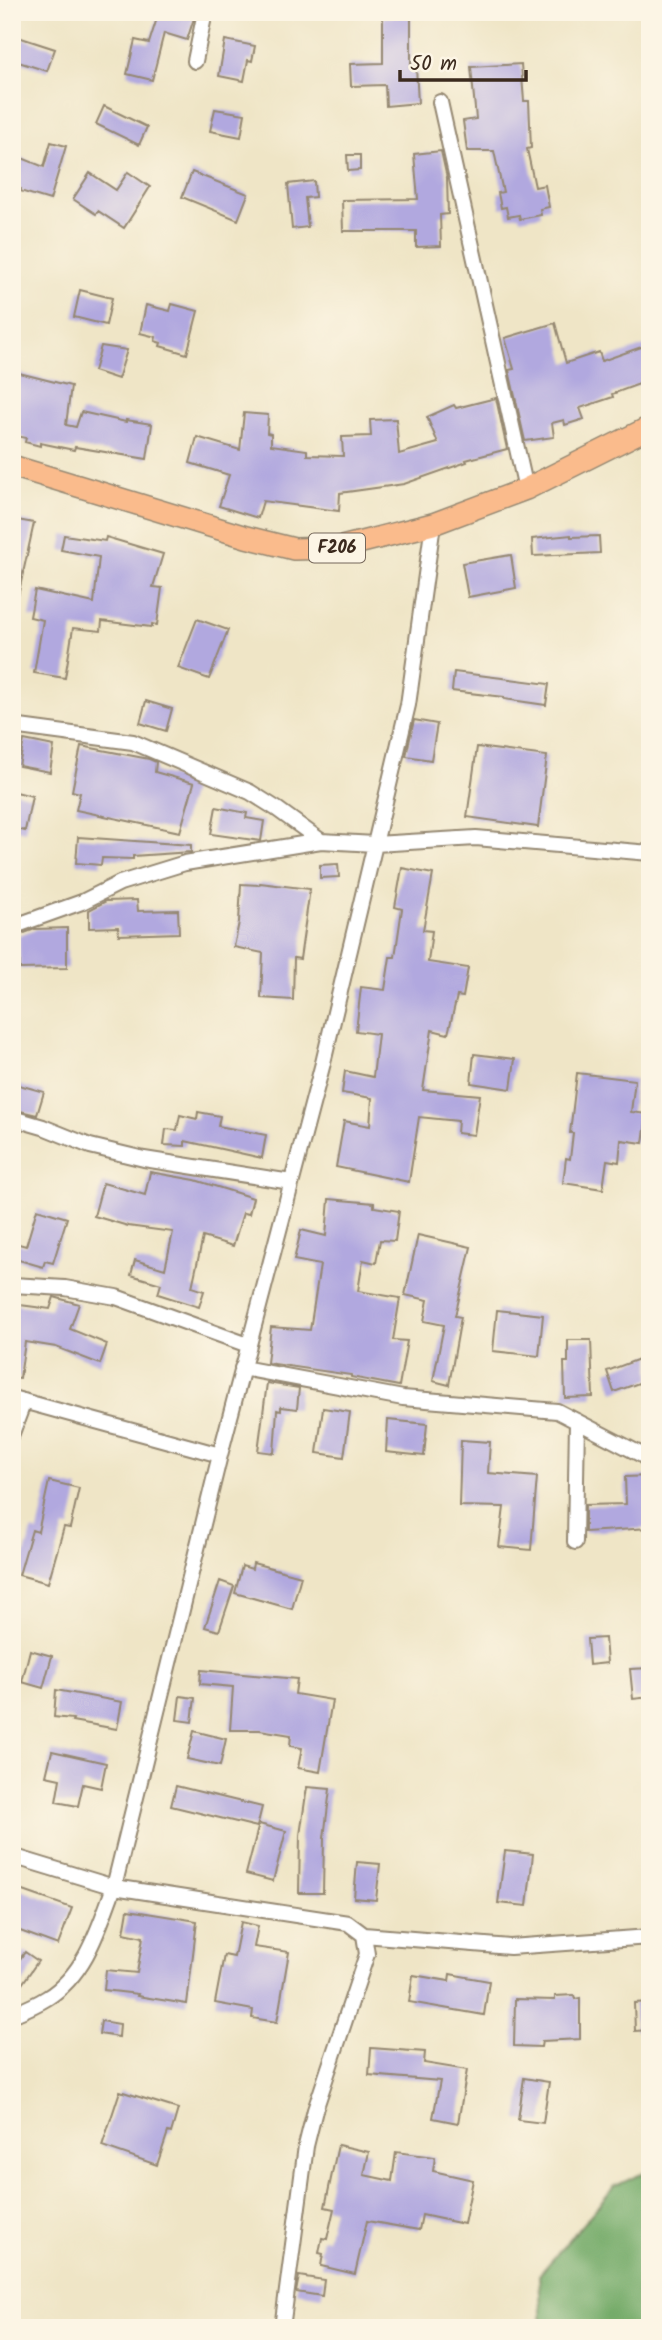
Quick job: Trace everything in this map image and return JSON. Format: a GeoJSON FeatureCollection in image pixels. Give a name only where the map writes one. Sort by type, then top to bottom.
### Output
{"type":"FeatureCollection","features":[{"type":"Feature","properties":{"kind":"main road","name":"F206"},"geometry":{"type":"LineString","coordinates":[[12,466],[246,537],[294,549],[338,548],[433,524],[526,489],[650,427]]}},
{"type":"Feature","properties":{"kind":"street"},"geometry":{"type":"LineString","coordinates":[[195,61],[205,12]]}},
{"type":"Feature","properties":{"kind":"street"},"geometry":{"type":"LineString","coordinates":[[440,102],[526,489]]}},
{"type":"Feature","properties":{"kind":"street"},"geometry":{"type":"LineString","coordinates":[[12,2015],[48,1998],[75,1972],[95,1940],[114,1887],[242,1367],[323,1062],[408,705],[433,524]]}},
{"type":"Feature","properties":{"kind":"street"},"geometry":{"type":"LineString","coordinates":[[12,726],[133,742],[250,792],[277,808],[321,841]]}},
{"type":"Feature","properties":{"kind":"street"},"geometry":{"type":"LineString","coordinates":[[12,927],[82,902],[120,884],[185,863],[321,841],[375,844],[476,838],[650,853]]}},
{"type":"Feature","properties":{"kind":"street"},"geometry":{"type":"LineString","coordinates":[[12,1118],[90,1146],[144,1159],[291,1182]]}},
{"type":"Feature","properties":{"kind":"street"},"geometry":{"type":"LineString","coordinates":[[12,1285],[65,1288],[116,1297],[248,1345]]}},
{"type":"Feature","properties":{"kind":"street"},"geometry":{"type":"LineString","coordinates":[[242,1367],[402,1398],[557,1410],[642,1455],[650,1462]]}},
{"type":"Feature","properties":{"kind":"street"},"geometry":{"type":"LineString","coordinates":[[12,1433],[18,1399],[220,1455]]}},
{"type":"Feature","properties":{"kind":"street"},"geometry":{"type":"LineString","coordinates":[[575,1542],[577,1421]]}},
{"type":"Feature","properties":{"kind":"street"},"geometry":{"type":"LineString","coordinates":[[12,1856],[114,1887],[348,1923],[365,1935],[510,1947],[650,1937]]}},
{"type":"Feature","properties":{"kind":"street"},"geometry":{"type":"LineString","coordinates":[[282,2328],[306,2146],[314,2110],[367,1954],[365,1935]]}},
{"type":"Feature","properties":{"kind":"green space"},"geometry":{"type":"Polygon","coordinates":[[[650,2170],[650,2328],[542,2328],[539,2275],[615,2186],[650,2170]]]}},
{"type":"Feature","properties":{"kind":"building"},"geometry":{"type":"Polygon","coordinates":[[[159,12],[187,12],[195,15],[187,40],[164,33],[152,80],[127,74],[135,40],[149,43],[159,12]]]}},
{"type":"Feature","properties":{"kind":"building"},"geometry":{"type":"Polygon","coordinates":[[[411,16],[411,68],[416,67],[418,103],[386,106],[385,85],[351,86],[350,64],[383,63],[383,17],[411,16]]]}},
{"type":"Feature","properties":{"kind":"building"},"geometry":{"type":"Polygon","coordinates":[[[12,35],[55,49],[47,71],[12,60],[12,35]]]}},
{"type":"Feature","properties":{"kind":"building"},"geometry":{"type":"Polygon","coordinates":[[[225,40],[255,46],[252,61],[248,60],[244,81],[219,76],[225,40]]]}},
{"type":"Feature","properties":{"kind":"building"},"geometry":{"type":"Polygon","coordinates":[[[521,64],[524,101],[529,101],[531,148],[527,149],[535,187],[545,185],[549,207],[540,209],[541,215],[520,219],[519,215],[508,217],[506,207],[501,208],[498,193],[503,192],[494,151],[467,151],[463,121],[476,119],[471,67],[521,64]]]}},
{"type":"Feature","properties":{"kind":"building"},"geometry":{"type":"Polygon","coordinates":[[[104,106],[147,127],[139,145],[96,124],[104,106]]]}},
{"type":"Feature","properties":{"kind":"building"},"geometry":{"type":"Polygon","coordinates":[[[215,109],[245,114],[241,137],[210,131],[215,109]]]}},
{"type":"Feature","properties":{"kind":"building"},"geometry":{"type":"Polygon","coordinates":[[[51,142],[66,146],[50,200],[12,186],[12,154],[44,167],[51,142]]]}},
{"type":"Feature","properties":{"kind":"building"},"geometry":{"type":"Polygon","coordinates":[[[441,151],[447,178],[448,214],[440,215],[441,246],[416,247],[416,231],[343,231],[342,200],[418,199],[414,154],[441,151]]]}},
{"type":"Feature","properties":{"kind":"building"},"geometry":{"type":"Polygon","coordinates":[[[347,155],[360,155],[360,170],[348,171],[347,155]]]}},
{"type":"Feature","properties":{"kind":"building"},"geometry":{"type":"Polygon","coordinates":[[[128,172],[150,187],[124,228],[73,199],[90,173],[116,190],[128,172]]]}},
{"type":"Feature","properties":{"kind":"building"},"geometry":{"type":"Polygon","coordinates":[[[192,172],[248,194],[238,220],[182,197],[192,172]]]}},
{"type":"Feature","properties":{"kind":"building"},"geometry":{"type":"Polygon","coordinates":[[[314,181],[315,197],[305,198],[308,227],[292,229],[288,184],[314,181]]]}},
{"type":"Feature","properties":{"kind":"building"},"geometry":{"type":"Polygon","coordinates":[[[80,290],[112,298],[106,325],[74,317],[80,290]]]}},
{"type":"Feature","properties":{"kind":"building"},"geometry":{"type":"Polygon","coordinates":[[[172,304],[198,311],[187,354],[160,346],[161,343],[155,341],[156,337],[140,333],[146,305],[170,311],[172,304]]]}},
{"type":"Feature","properties":{"kind":"building"},"geometry":{"type":"Polygon","coordinates":[[[555,323],[566,363],[599,352],[602,361],[650,344],[650,380],[580,408],[584,419],[565,425],[564,420],[552,423],[554,437],[525,441],[509,370],[514,369],[505,338],[555,323]]]}},
{"type":"Feature","properties":{"kind":"building"},"geometry":{"type":"Polygon","coordinates":[[[101,346],[127,350],[118,379],[94,371],[101,346]]]}},
{"type":"Feature","properties":{"kind":"building"},"geometry":{"type":"Polygon","coordinates":[[[15,372],[71,386],[66,425],[76,427],[81,412],[126,422],[152,424],[147,459],[75,447],[74,450],[40,443],[40,446],[25,442],[26,438],[12,435],[12,385],[15,372]]]}},
{"type":"Feature","properties":{"kind":"building"},"geometry":{"type":"Polygon","coordinates":[[[496,398],[507,449],[466,460],[467,462],[404,484],[340,493],[339,511],[263,501],[258,518],[219,506],[229,475],[190,463],[197,437],[240,450],[244,413],[268,415],[267,433],[271,434],[271,445],[307,450],[307,455],[343,456],[342,437],[371,436],[370,420],[396,419],[399,454],[438,443],[427,417],[454,405],[456,408],[496,398]]]}},
{"type":"Feature","properties":{"kind":"building"},"geometry":{"type":"Polygon","coordinates":[[[12,519],[34,523],[18,596],[12,596],[12,519]]]}},
{"type":"Feature","properties":{"kind":"building"},"geometry":{"type":"Polygon","coordinates":[[[64,535],[105,541],[106,537],[163,554],[153,587],[162,588],[157,625],[152,624],[152,627],[102,621],[101,631],[73,628],[65,678],[34,673],[43,620],[30,617],[35,590],[94,603],[99,557],[61,550],[64,535]]]}},
{"type":"Feature","properties":{"kind":"building"},"geometry":{"type":"Polygon","coordinates":[[[571,535],[599,536],[600,553],[533,556],[532,539],[571,535]]]}},
{"type":"Feature","properties":{"kind":"building"},"geometry":{"type":"Polygon","coordinates":[[[511,555],[516,588],[468,597],[462,563],[511,555]]]}},
{"type":"Feature","properties":{"kind":"building"},"geometry":{"type":"Polygon","coordinates":[[[197,619],[228,630],[209,679],[178,668],[197,619]]]}},
{"type":"Feature","properties":{"kind":"building"},"geometry":{"type":"Polygon","coordinates":[[[454,672],[549,684],[546,705],[452,691],[454,672]]]}},
{"type":"Feature","properties":{"kind":"building"},"geometry":{"type":"Polygon","coordinates":[[[146,701],[172,709],[166,731],[140,723],[146,701]]]}},
{"type":"Feature","properties":{"kind":"building"},"geometry":{"type":"Polygon","coordinates":[[[414,720],[437,724],[431,760],[406,756],[414,720]]]}},
{"type":"Feature","properties":{"kind":"building"},"geometry":{"type":"Polygon","coordinates":[[[24,740],[54,746],[50,772],[19,766],[24,740]]]}},
{"type":"Feature","properties":{"kind":"building"},"geometry":{"type":"Polygon","coordinates":[[[81,746],[149,759],[156,762],[155,772],[194,783],[180,832],[76,810],[80,793],[72,791],[81,746]]]}},
{"type":"Feature","properties":{"kind":"building"},"geometry":{"type":"Polygon","coordinates":[[[477,747],[547,756],[538,827],[467,817],[477,747]]]}},
{"type":"Feature","properties":{"kind":"building"},"geometry":{"type":"Polygon","coordinates":[[[12,791],[32,796],[25,831],[12,828],[12,791]]]}},
{"type":"Feature","properties":{"kind":"building"},"geometry":{"type":"Polygon","coordinates":[[[216,807],[247,813],[246,818],[264,821],[261,841],[211,834],[216,807]]]}},
{"type":"Feature","properties":{"kind":"building"},"geometry":{"type":"Polygon","coordinates":[[[78,837],[191,845],[191,852],[133,856],[133,859],[102,858],[101,865],[76,863],[78,837]]]}},
{"type":"Feature","properties":{"kind":"building"},"geometry":{"type":"Polygon","coordinates":[[[338,864],[339,877],[320,878],[320,865],[338,864]]]}},
{"type":"Feature","properties":{"kind":"building"},"geometry":{"type":"Polygon","coordinates":[[[402,868],[433,874],[423,930],[432,931],[428,962],[468,968],[463,997],[457,996],[448,1034],[432,1030],[423,1090],[480,1095],[474,1135],[457,1133],[458,1121],[419,1117],[409,1182],[336,1167],[344,1121],[370,1126],[372,1098],[342,1093],[345,1071],[373,1077],[378,1034],[356,1031],[361,987],[385,990],[390,957],[395,957],[402,909],[395,907],[402,868]]]}},
{"type":"Feature","properties":{"kind":"building"},"geometry":{"type":"Polygon","coordinates":[[[260,883],[310,889],[300,959],[294,958],[293,1000],[261,998],[263,953],[234,947],[239,922],[241,884],[260,883]]]}},
{"type":"Feature","properties":{"kind":"building"},"geometry":{"type":"Polygon","coordinates":[[[137,900],[138,911],[178,910],[179,933],[119,935],[118,927],[89,928],[89,910],[106,901],[137,900]]]}},
{"type":"Feature","properties":{"kind":"building"},"geometry":{"type":"Polygon","coordinates":[[[67,928],[67,968],[20,969],[19,935],[35,929],[67,928]]]}},
{"type":"Feature","properties":{"kind":"building"},"geometry":{"type":"Polygon","coordinates":[[[474,1054],[515,1059],[511,1089],[471,1083],[474,1054]]]}},
{"type":"Feature","properties":{"kind":"building"},"geometry":{"type":"Polygon","coordinates":[[[577,1073],[635,1080],[631,1112],[647,1114],[643,1143],[621,1140],[619,1162],[607,1160],[603,1189],[563,1183],[566,1158],[570,1159],[573,1133],[570,1133],[577,1073]]]}},
{"type":"Feature","properties":{"kind":"building"},"geometry":{"type":"Polygon","coordinates":[[[12,1083],[44,1092],[37,1115],[12,1109],[12,1083]]]}},
{"type":"Feature","properties":{"kind":"building"},"geometry":{"type":"Polygon","coordinates":[[[198,1112],[220,1116],[218,1126],[266,1135],[262,1158],[185,1141],[185,1146],[164,1145],[166,1129],[177,1130],[180,1115],[197,1119],[198,1112]]]}},
{"type":"Feature","properties":{"kind":"building"},"geometry":{"type":"Polygon","coordinates":[[[150,1172],[195,1180],[253,1198],[249,1214],[243,1213],[233,1246],[203,1237],[192,1287],[204,1291],[199,1307],[158,1294],[161,1284],[131,1275],[135,1260],[165,1269],[173,1232],[128,1226],[94,1216],[103,1183],[145,1195],[150,1172]]]}},
{"type":"Feature","properties":{"kind":"building"},"geometry":{"type":"Polygon","coordinates":[[[329,1199],[374,1203],[374,1207],[399,1211],[395,1241],[380,1240],[376,1263],[363,1260],[358,1291],[400,1298],[393,1340],[407,1341],[399,1386],[351,1375],[267,1363],[271,1327],[310,1330],[320,1265],[294,1260],[301,1230],[326,1236],[329,1199]]]}},
{"type":"Feature","properties":{"kind":"building"},"geometry":{"type":"Polygon","coordinates":[[[37,1209],[67,1218],[53,1263],[45,1261],[43,1267],[12,1258],[12,1242],[26,1246],[37,1209]]]}},
{"type":"Feature","properties":{"kind":"building"},"geometry":{"type":"Polygon","coordinates":[[[418,1235],[471,1247],[455,1316],[461,1317],[449,1385],[433,1381],[444,1325],[424,1321],[428,1300],[405,1295],[418,1235]]]}},
{"type":"Feature","properties":{"kind":"building"},"geometry":{"type":"Polygon","coordinates":[[[54,1297],[79,1304],[70,1329],[107,1344],[100,1364],[56,1347],[25,1342],[20,1378],[12,1377],[12,1304],[50,1309],[54,1297]]]}},
{"type":"Feature","properties":{"kind":"building"},"geometry":{"type":"Polygon","coordinates":[[[497,1310],[543,1315],[539,1356],[493,1351],[497,1310]]]}},
{"type":"Feature","properties":{"kind":"building"},"geometry":{"type":"Polygon","coordinates":[[[568,1340],[591,1340],[593,1397],[565,1398],[564,1362],[568,1362],[568,1340]]]}},
{"type":"Feature","properties":{"kind":"building"},"geometry":{"type":"Polygon","coordinates":[[[650,1355],[650,1379],[614,1392],[607,1371],[650,1355]]]}},
{"type":"Feature","properties":{"kind":"building"},"geometry":{"type":"Polygon","coordinates":[[[267,1383],[299,1388],[297,1409],[281,1407],[281,1411],[277,1410],[274,1453],[258,1451],[267,1383]]]}},
{"type":"Feature","properties":{"kind":"building"},"geometry":{"type":"Polygon","coordinates":[[[323,1408],[350,1412],[344,1457],[317,1453],[323,1408]]]}},
{"type":"Feature","properties":{"kind":"building"},"geometry":{"type":"Polygon","coordinates":[[[388,1420],[427,1424],[424,1456],[386,1452],[388,1420]]]}},
{"type":"Feature","properties":{"kind":"building"},"geometry":{"type":"Polygon","coordinates":[[[461,1440],[490,1442],[488,1473],[537,1477],[531,1550],[499,1547],[504,1507],[459,1506],[461,1440]]]}},
{"type":"Feature","properties":{"kind":"building"},"geometry":{"type":"Polygon","coordinates":[[[650,1476],[650,1528],[585,1532],[585,1505],[626,1504],[625,1477],[650,1476]]]}},
{"type":"Feature","properties":{"kind":"building"},"geometry":{"type":"Polygon","coordinates":[[[49,1481],[79,1488],[70,1528],[64,1527],[48,1583],[19,1575],[32,1530],[38,1532],[49,1481]]]}},
{"type":"Feature","properties":{"kind":"building"},"geometry":{"type":"Polygon","coordinates":[[[253,1563],[301,1576],[292,1609],[235,1593],[242,1566],[252,1569],[253,1563]]]}},
{"type":"Feature","properties":{"kind":"building"},"geometry":{"type":"Polygon","coordinates":[[[220,1581],[234,1586],[219,1631],[205,1627],[220,1581]]]}},
{"type":"Feature","properties":{"kind":"building"},"geometry":{"type":"Polygon","coordinates":[[[605,1638],[607,1663],[589,1665],[587,1639],[605,1638]]]}},
{"type":"Feature","properties":{"kind":"building"},"geometry":{"type":"Polygon","coordinates":[[[30,1650],[52,1656],[43,1688],[22,1682],[30,1650]]]}},
{"type":"Feature","properties":{"kind":"building"},"geometry":{"type":"Polygon","coordinates":[[[650,1668],[650,1697],[633,1699],[630,1669],[650,1668]]]}},
{"type":"Feature","properties":{"kind":"building"},"geometry":{"type":"Polygon","coordinates":[[[201,1670],[297,1679],[295,1694],[332,1700],[320,1772],[298,1768],[302,1748],[290,1746],[291,1735],[260,1730],[230,1730],[233,1687],[200,1684],[201,1670]]]}},
{"type":"Feature","properties":{"kind":"building"},"geometry":{"type":"Polygon","coordinates":[[[56,1690],[122,1702],[117,1729],[54,1717],[56,1690]]]}},
{"type":"Feature","properties":{"kind":"building"},"geometry":{"type":"Polygon","coordinates":[[[180,1696],[195,1698],[192,1722],[177,1720],[180,1696]]]}},
{"type":"Feature","properties":{"kind":"building"},"geometry":{"type":"Polygon","coordinates":[[[194,1731],[226,1739],[220,1766],[187,1759],[194,1731]]]}},
{"type":"Feature","properties":{"kind":"building"},"geometry":{"type":"Polygon","coordinates":[[[52,1751],[106,1763],[101,1788],[83,1784],[78,1806],[56,1802],[60,1779],[46,1776],[52,1751]]]}},
{"type":"Feature","properties":{"kind":"building"},"geometry":{"type":"Polygon","coordinates":[[[176,1786],[262,1807],[257,1827],[171,1806],[176,1786]]]}},
{"type":"Feature","properties":{"kind":"building"},"geometry":{"type":"Polygon","coordinates":[[[307,1787],[330,1789],[324,1838],[323,1893],[299,1893],[300,1835],[307,1787]]]}},
{"type":"Feature","properties":{"kind":"building"},"geometry":{"type":"Polygon","coordinates":[[[259,1824],[286,1831],[273,1881],[246,1874],[259,1824]]]}},
{"type":"Feature","properties":{"kind":"building"},"geometry":{"type":"Polygon","coordinates":[[[505,1851],[533,1854],[527,1906],[498,1903],[505,1851]]]}},
{"type":"Feature","properties":{"kind":"building"},"geometry":{"type":"Polygon","coordinates":[[[357,1862],[380,1864],[376,1900],[354,1898],[357,1862]]]}},
{"type":"Feature","properties":{"kind":"building"},"geometry":{"type":"Polygon","coordinates":[[[12,1887],[72,1908],[58,1945],[12,1928],[12,1887]]]}},
{"type":"Feature","properties":{"kind":"building"},"geometry":{"type":"Polygon","coordinates":[[[128,1910],[197,1921],[187,2004],[104,1990],[106,1970],[137,1973],[143,1937],[124,1933],[128,1910]]]}},
{"type":"Feature","properties":{"kind":"building"},"geometry":{"type":"Polygon","coordinates":[[[241,1922],[258,1926],[254,1947],[289,1952],[277,2022],[252,2018],[253,2010],[215,2003],[224,1955],[234,1957],[241,1922]]]}},
{"type":"Feature","properties":{"kind":"building"},"geometry":{"type":"Polygon","coordinates":[[[25,1952],[38,1961],[22,1984],[12,1976],[12,1970],[25,1952]]]}},
{"type":"Feature","properties":{"kind":"building"},"geometry":{"type":"Polygon","coordinates":[[[450,1974],[489,1981],[484,2015],[409,2002],[413,1975],[449,1981],[450,1974]]]}},
{"type":"Feature","properties":{"kind":"building"},"geometry":{"type":"Polygon","coordinates":[[[574,1995],[575,1999],[580,1998],[580,2039],[542,2041],[541,2047],[514,2046],[515,1999],[555,2000],[555,1996],[574,1995]]]}},
{"type":"Feature","properties":{"kind":"building"},"geometry":{"type":"Polygon","coordinates":[[[650,2002],[650,2030],[635,2031],[634,2003],[650,2002]]]}},
{"type":"Feature","properties":{"kind":"building"},"geometry":{"type":"Polygon","coordinates":[[[101,2021],[120,2024],[119,2037],[99,2034],[101,2021]]]}},
{"type":"Feature","properties":{"kind":"building"},"geometry":{"type":"Polygon","coordinates":[[[371,2048],[425,2052],[424,2063],[467,2070],[458,2123],[433,2118],[440,2081],[369,2075],[371,2048]]]}},
{"type":"Feature","properties":{"kind":"building"},"geometry":{"type":"Polygon","coordinates":[[[524,2078],[549,2082],[543,2123],[518,2120],[524,2078]]]}},
{"type":"Feature","properties":{"kind":"building"},"geometry":{"type":"Polygon","coordinates":[[[120,2091],[178,2109],[157,2165],[102,2146],[120,2091]]]}},
{"type":"Feature","properties":{"kind":"building"},"geometry":{"type":"Polygon","coordinates":[[[338,2145],[369,2152],[364,2175],[392,2181],[396,2152],[435,2157],[433,2171],[473,2180],[464,2224],[422,2215],[419,2230],[367,2221],[355,2274],[321,2266],[323,2254],[319,2253],[322,2238],[327,2239],[334,2209],[325,2207],[338,2145]]]}},
{"type":"Feature","properties":{"kind":"building"},"geometry":{"type":"Polygon","coordinates":[[[299,2276],[324,2280],[322,2296],[296,2292],[299,2276]]]}}]}
